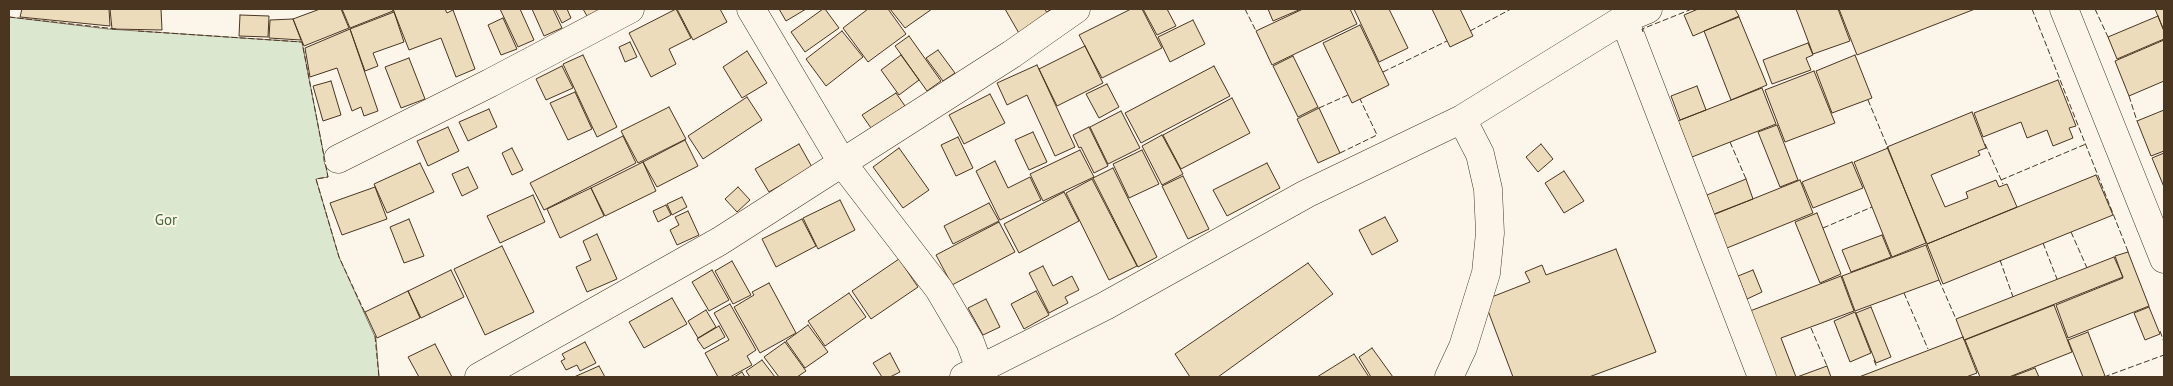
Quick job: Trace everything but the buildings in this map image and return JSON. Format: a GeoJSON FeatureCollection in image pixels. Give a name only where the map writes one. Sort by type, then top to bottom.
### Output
{"type":"FeatureCollection","features":[{"type":"Feature","properties":{"kind":"street"},"geometry":{"type":"LineString","coordinates":[[338,159],[490,83],[630,9]]}},
{"type":"Feature","properties":{"kind":"street"},"geometry":{"type":"LineString","coordinates":[[751,9],[843,164],[939,289],[970,342],[976,375],[1105,306],[1306,194],[1462,119],[1636,14],[1762,377]]}},
{"type":"Feature","properties":{"kind":"street"},"geometry":{"type":"LineString","coordinates":[[479,377],[720,241],[1012,54],[1076,9]]}},
{"type":"Feature","properties":{"kind":"street"},"geometry":{"type":"LineString","coordinates":[[2064,9],[2164,259]]}},
{"type":"Feature","properties":{"kind":"street"},"geometry":{"type":"LineString","coordinates":[[1449,377],[1462,347],[1486,272],[1490,233],[1488,188],[1480,154],[1462,119]]}},
{"type":"Feature","properties":{"kind":"green space","name":"Gor"},"geometry":{"type":"Polygon","coordinates":[[[9,17],[108,29],[302,42],[328,177],[316,179],[339,257],[376,339],[379,377],[9,377],[9,17]]]}},
{"type":"Feature","properties":{"kind":"fence"},"geometry":{"type":"LineString","coordinates":[[1047,12],[1052,9]]}},
{"type":"Feature","properties":{"kind":"fence"},"geometry":{"type":"LineString","coordinates":[[1245,9],[1256,31]]}},
{"type":"Feature","properties":{"kind":"fence"},"geometry":{"type":"LineString","coordinates":[[1470,31],[1511,9]]}},
{"type":"Feature","properties":{"kind":"fence"},"geometry":{"type":"LineString","coordinates":[[1643,32],[1642,29],[1692,9]]}},
{"type":"Feature","properties":{"kind":"fence"},"geometry":{"type":"LineString","coordinates":[[2032,9],[2129,254]]}},
{"type":"Feature","properties":{"kind":"fence"},"geometry":{"type":"LineString","coordinates":[[2095,9],[2108,37]]}},
{"type":"Feature","properties":{"kind":"fence"},"geometry":{"type":"LineString","coordinates":[[9,17],[116,29]]}},
{"type":"Feature","properties":{"kind":"fence"},"geometry":{"type":"LineString","coordinates":[[138,31],[302,42],[328,177],[316,179],[339,257],[366,315]]}},
{"type":"Feature","properties":{"kind":"fence"},"geometry":{"type":"LineString","coordinates":[[1383,72],[1447,41]]}},
{"type":"Feature","properties":{"kind":"fence"},"geometry":{"type":"LineString","coordinates":[[1319,108],[1348,95]]}},
{"type":"Feature","properties":{"kind":"fence"},"geometry":{"type":"LineString","coordinates":[[2129,96],[2137,121]]}},
{"type":"Feature","properties":{"kind":"fence"},"geometry":{"type":"LineString","coordinates":[[1340,153],[1377,135],[1360,99]]}},
{"type":"Feature","properties":{"kind":"fence"},"geometry":{"type":"LineString","coordinates":[[1868,100],[1888,148]]}},
{"type":"Feature","properties":{"kind":"fence"},"geometry":{"type":"LineString","coordinates":[[1730,142],[1746,179]]}},
{"type":"Feature","properties":{"kind":"fence"},"geometry":{"type":"LineString","coordinates":[[1985,144],[2003,184]]}},
{"type":"Feature","properties":{"kind":"fence"},"geometry":{"type":"LineString","coordinates":[[2001,180],[2086,144]]}},
{"type":"Feature","properties":{"kind":"fence"},"geometry":{"type":"LineString","coordinates":[[1823,228],[1872,207]]}},
{"type":"Feature","properties":{"kind":"fence"},"geometry":{"type":"LineString","coordinates":[[2071,232],[2087,268]]}},
{"type":"Feature","properties":{"kind":"fence"},"geometry":{"type":"LineString","coordinates":[[2043,243],[2057,279]]}},
{"type":"Feature","properties":{"kind":"fence"},"geometry":{"type":"LineString","coordinates":[[2000,260],[2013,297]]}},
{"type":"Feature","properties":{"kind":"fence"},"geometry":{"type":"LineString","coordinates":[[1939,280],[1956,319]]}},
{"type":"Feature","properties":{"kind":"fence"},"geometry":{"type":"LineString","coordinates":[[1904,293],[1928,349]]}},
{"type":"Feature","properties":{"kind":"fence"},"geometry":{"type":"LineString","coordinates":[[1811,328],[1827,366]]}},
{"type":"Feature","properties":{"kind":"fence"},"geometry":{"type":"LineString","coordinates":[[2160,331],[2164,342]]}},
{"type":"Feature","properties":{"kind":"fence"},"geometry":{"type":"LineString","coordinates":[[375,336],[379,377]]}},
{"type":"Feature","properties":{"kind":"fence"},"geometry":{"type":"LineString","coordinates":[[2104,377],[2164,355]]}},
{"type":"Feature","properties":{"kind":"fence"},"geometry":{"type":"LineString","coordinates":[[1874,360],[1877,368]]}}]}
